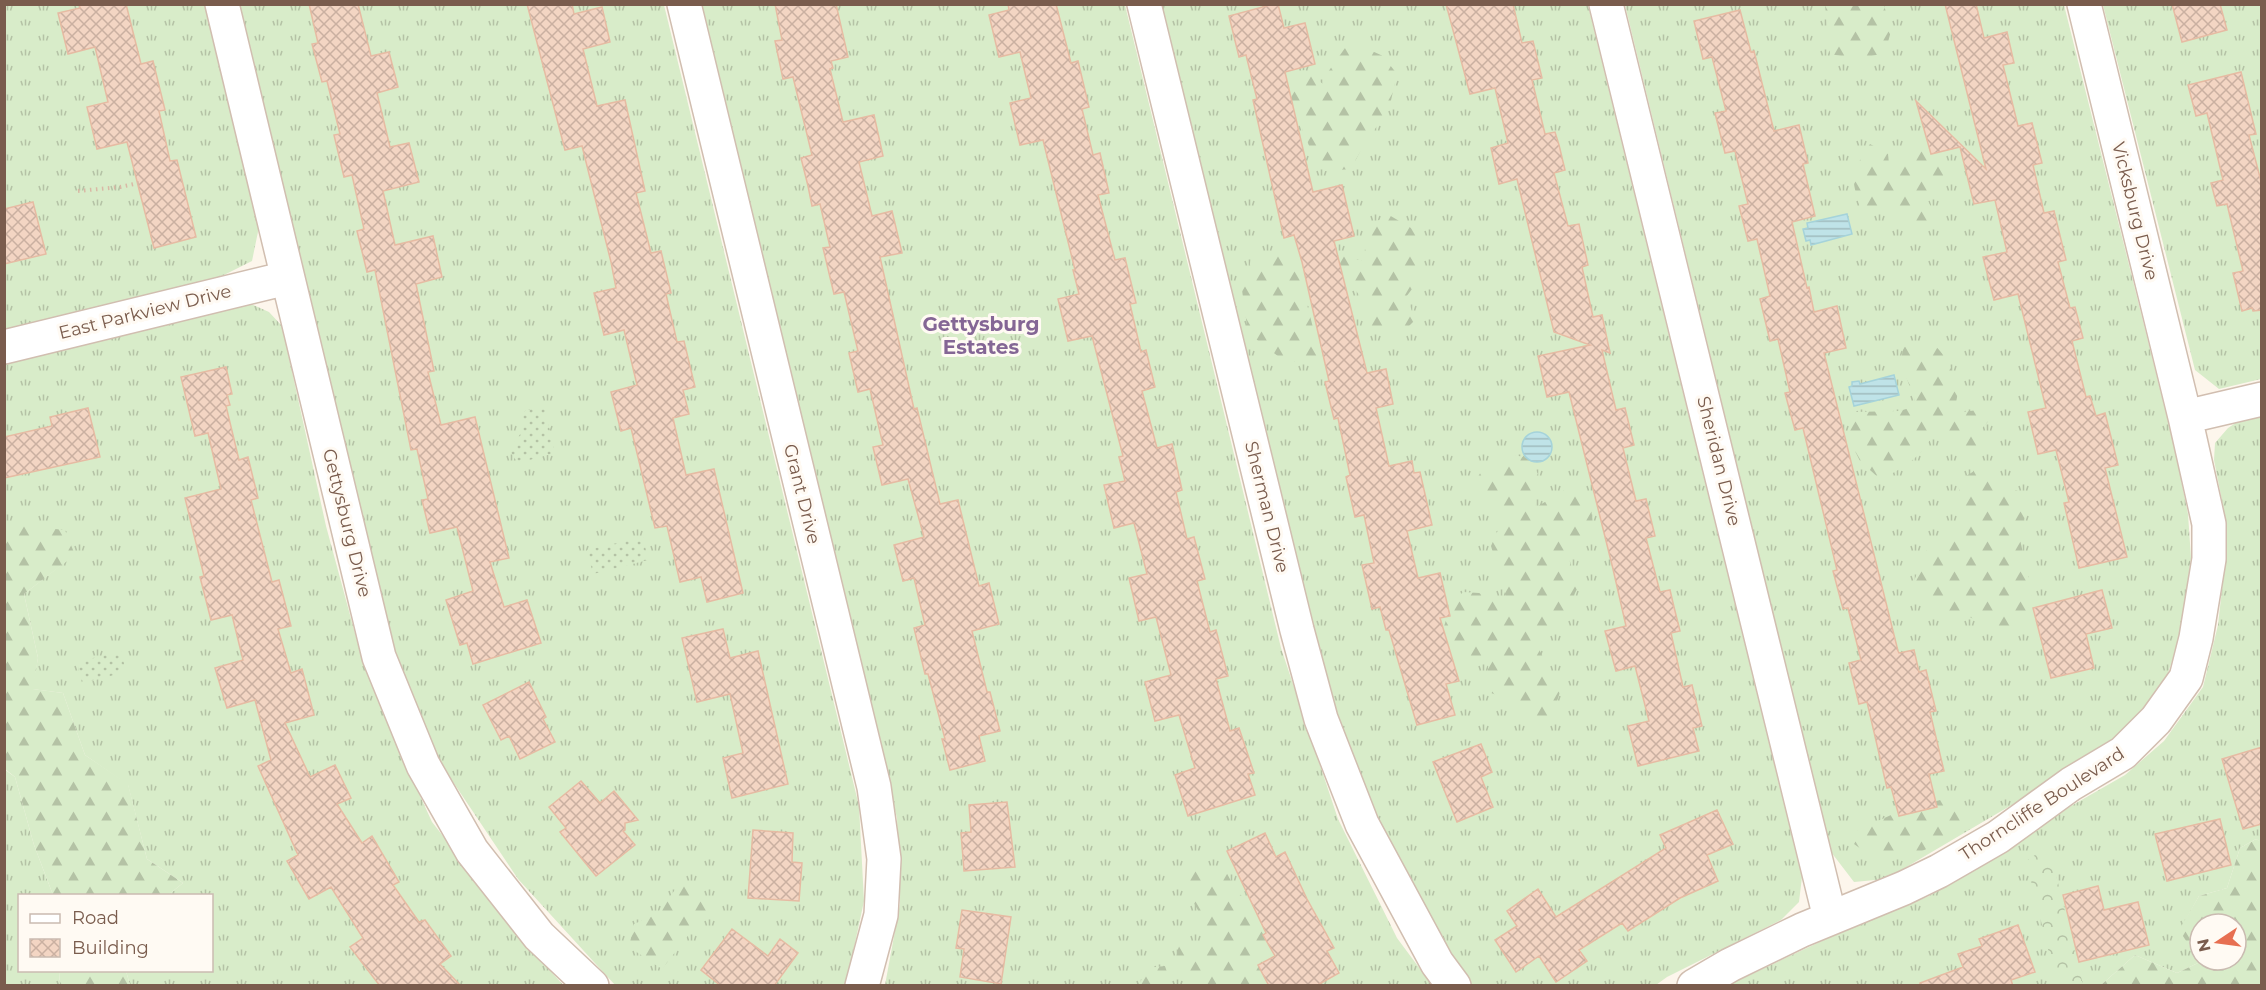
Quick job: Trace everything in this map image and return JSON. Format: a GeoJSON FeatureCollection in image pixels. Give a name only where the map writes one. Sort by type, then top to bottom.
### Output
{"type":"FeatureCollection","features":[{"type":"Feature","properties":{"kind":"street","name":"Gettysburg Drive"},"geometry":{"type":"LineString","coordinates":[[222,4],[286,278],[379,657],[423,765],[472,851],[539,936],[592,986]]}},
{"type":"Feature","properties":{"kind":"street","name":"Grant Drive"},"geometry":{"type":"LineString","coordinates":[[684,4],[874,787],[884,859],[881,915],[862,986]]}},
{"type":"Feature","properties":{"kind":"street","name":"Sherman Drive"},"geometry":{"type":"LineString","coordinates":[[1144,4],[1297,630],[1321,719],[1362,824],[1437,963],[1454,986]]}},
{"type":"Feature","properties":{"kind":"street","name":"Sheridan Drive"},"geometry":{"type":"LineString","coordinates":[[1606,4],[1830,918]]}},
{"type":"Feature","properties":{"kind":"street","name":"Vicksburg Drive"},"geometry":{"type":"LineString","coordinates":[[2084,4],[2185,417]]}},
{"type":"Feature","properties":{"kind":"street","name":"East Parkview Drive"},"geometry":{"type":"LineString","coordinates":[[4,347],[286,278]]}},
{"type":"Feature","properties":{"kind":"street"},"geometry":{"type":"LineString","coordinates":[[2185,417],[2262,399]]}},
{"type":"Feature","properties":{"kind":"street","name":"Thorncliffe Boulevard"},"geometry":{"type":"LineString","coordinates":[[1694,986],[1741,960],[1830,918],[1939,871],[1998,837],[2071,784],[2123,753],[2156,720],[2186,678],[2196,638],[2209,559],[2209,524],[2185,417]]}},
{"type":"Feature","properties":{"kind":"path"},"geometry":{"type":"LineString","coordinates":[[78,192],[120,188],[139,183]]}},
{"type":"Feature","properties":{"kind":"green space"},"geometry":{"type":"Polygon","coordinates":[[[4,5],[206,5],[259,227],[252,261],[222,276],[5,330],[4,5]]]}},
{"type":"Feature","properties":{"kind":"green space"},"geometry":{"type":"Polygon","coordinates":[[[239,5],[664,5],[859,806],[864,901],[846,985],[615,985],[518,879],[439,761],[393,651],[239,5]]]}},
{"type":"Feature","properties":{"kind":"green space"},"geometry":{"type":"Polygon","coordinates":[[[700,5],[1125,5],[1281,648],[1338,819],[1397,938],[1432,985],[885,985],[900,904],[897,818],[700,5]]]}},
{"type":"Feature","properties":{"kind":"green space"},"geometry":{"type":"Polygon","coordinates":[[[1161,5],[1588,5],[1802,877],[1799,902],[1781,920],[1667,977],[1656,985],[1471,985],[1432,927],[1360,787],[1328,685],[1161,5]]]}},
{"type":"Feature","properties":{"kind":"green space"},"geometry":{"type":"Polygon","coordinates":[[[1625,5],[2064,5],[2174,445],[2188,514],[2191,558],[2181,628],[2167,676],[2150,702],[2115,740],[2057,774],[2015,803],[1886,879],[1854,882],[1831,852],[1625,5]]]}},
{"type":"Feature","properties":{"kind":"green space"},"geometry":{"type":"Polygon","coordinates":[[[1825,5],[1884,5],[1891,31],[1885,53],[1858,59],[1830,54],[1825,5]]]}},
{"type":"Feature","properties":{"kind":"green space"},"geometry":{"type":"Polygon","coordinates":[[[2103,5],[2261,5],[2261,379],[2219,389],[2195,370],[2103,5]]]}},
{"type":"Feature","properties":{"kind":"green space"},"geometry":{"type":"Polygon","coordinates":[[[1350,41],[1383,56],[1397,74],[1389,109],[1363,146],[1351,169],[1325,171],[1312,153],[1284,84],[1291,74],[1305,70],[1323,84],[1328,72],[1350,41]]]}},
{"type":"Feature","properties":{"kind":"green space"},"geometry":{"type":"Polygon","coordinates":[[[1870,144],[1888,154],[1889,164],[1921,146],[1938,151],[1947,167],[1940,185],[1924,193],[1938,221],[1910,226],[1886,208],[1862,212],[1855,191],[1854,176],[1870,144]]]}},
{"type":"Feature","properties":{"kind":"green space"},"geometry":{"type":"Polygon","coordinates":[[[1389,215],[1418,232],[1421,277],[1403,301],[1411,308],[1414,321],[1406,329],[1366,329],[1366,304],[1347,279],[1316,285],[1304,293],[1316,339],[1332,356],[1317,365],[1283,360],[1248,333],[1242,290],[1251,260],[1279,252],[1307,265],[1343,256],[1363,261],[1369,225],[1389,215]]]}},
{"type":"Feature","properties":{"kind":"green space"},"geometry":{"type":"Polygon","coordinates":[[[249,303],[269,312],[282,326],[326,526],[363,663],[391,732],[432,822],[532,950],[563,985],[130,985],[126,972],[213,972],[213,894],[169,894],[183,883],[147,859],[128,785],[85,755],[63,693],[32,689],[38,658],[24,594],[74,555],[5,540],[5,363],[249,303]]]}},
{"type":"Feature","properties":{"kind":"green space"},"geometry":{"type":"Polygon","coordinates":[[[1932,342],[1948,360],[1958,392],[1954,413],[1978,410],[1991,418],[1978,433],[1979,447],[1967,457],[1936,427],[1921,453],[1881,480],[1860,461],[1848,437],[1854,412],[1899,411],[1917,406],[1901,363],[1903,347],[1932,342]]]}},
{"type":"Feature","properties":{"kind":"green space"},"geometry":{"type":"Polygon","coordinates":[[[544,405],[555,453],[518,463],[509,450],[521,433],[522,412],[544,405]]]}},
{"type":"Feature","properties":{"kind":"green space"},"geometry":{"type":"Polygon","coordinates":[[[2261,416],[2261,842],[2256,839],[2240,848],[2227,888],[2199,896],[2188,912],[2180,930],[2188,943],[2188,968],[2177,973],[2135,955],[2101,985],[1726,986],[1824,940],[1929,896],[2008,849],[2071,806],[2125,775],[2164,741],[2203,687],[2218,625],[2226,553],[2224,511],[2214,460],[2215,443],[2228,428],[2237,422],[2261,416]]]}},
{"type":"Feature","properties":{"kind":"green space"},"geometry":{"type":"Polygon","coordinates":[[[1514,455],[1529,458],[1538,474],[1535,508],[1571,486],[1591,507],[1594,538],[1569,558],[1577,589],[1559,625],[1536,643],[1560,692],[1553,713],[1533,723],[1517,703],[1486,691],[1489,658],[1462,663],[1442,633],[1451,604],[1463,592],[1479,593],[1508,604],[1491,546],[1502,521],[1472,487],[1482,470],[1514,455]]]}},
{"type":"Feature","properties":{"kind":"green space"},"geometry":{"type":"Polygon","coordinates":[[[1984,465],[1999,484],[2018,491],[2028,511],[2018,531],[2032,592],[2027,617],[1999,631],[1963,614],[1930,611],[1914,581],[1926,551],[1950,531],[1964,532],[1958,481],[1984,465]]]}},
{"type":"Feature","properties":{"kind":"green space"},"geometry":{"type":"Polygon","coordinates":[[[16,525],[65,530],[75,555],[24,594],[38,658],[33,689],[63,693],[85,755],[128,784],[147,859],[183,883],[169,894],[53,894],[34,845],[15,777],[5,769],[5,540],[16,525]]]}},
{"type":"Feature","properties":{"kind":"green space"},"geometry":{"type":"Polygon","coordinates":[[[643,537],[648,560],[593,574],[587,550],[643,537]]]}},
{"type":"Feature","properties":{"kind":"green space"},"geometry":{"type":"Polygon","coordinates":[[[121,651],[126,672],[82,683],[77,662],[121,651]]]}},
{"type":"Feature","properties":{"kind":"green space"},"geometry":{"type":"Polygon","coordinates":[[[4,769],[15,777],[34,845],[53,894],[18,894],[18,972],[59,972],[60,985],[5,985],[4,769]]]}},
{"type":"Feature","properties":{"kind":"green space"},"geometry":{"type":"Polygon","coordinates":[[[1950,797],[1968,807],[1953,837],[1922,851],[1868,854],[1854,844],[1856,831],[1891,815],[1950,797]]]}},
{"type":"Feature","properties":{"kind":"green space"},"geometry":{"type":"Polygon","coordinates":[[[2256,839],[2262,842],[2261,985],[2101,985],[2135,955],[2177,973],[2188,968],[2188,972],[2248,972],[2248,912],[2190,912],[2199,896],[2227,888],[2240,848],[2256,839]]]}},
{"type":"Feature","properties":{"kind":"green space"},"geometry":{"type":"Polygon","coordinates":[[[2049,846],[2083,985],[2057,985],[2026,861],[2049,846]]]}},
{"type":"Feature","properties":{"kind":"green space"},"geometry":{"type":"Polygon","coordinates":[[[1225,870],[1237,892],[1254,906],[1262,927],[1271,985],[1204,985],[1176,958],[1180,941],[1200,946],[1209,939],[1199,912],[1183,884],[1191,871],[1225,870]]]}},
{"type":"Feature","properties":{"kind":"green space"},"geometry":{"type":"Polygon","coordinates":[[[680,883],[715,901],[662,969],[629,947],[634,924],[657,914],[680,883]]]}},
{"type":"Feature","properties":{"kind":"green space"},"geometry":{"type":"Polygon","coordinates":[[[2188,915],[2188,944],[2179,930],[2188,915]]]}},
{"type":"Feature","properties":{"kind":"green space"},"geometry":{"type":"Polygon","coordinates":[[[1165,966],[1171,985],[1139,985],[1147,968],[1165,966]]]}},
{"type":"Feature","properties":{"kind":"green space"},"geometry":{"type":"Polygon","coordinates":[[[59,972],[126,972],[130,985],[60,985],[59,972]]]}},
{"type":"Feature","properties":{"kind":"water"},"geometry":{"type":"Polygon","coordinates":[[[1847,214],[1852,234],[1811,245],[1810,240],[1806,241],[1803,229],[1808,228],[1807,223],[1847,214]]]}},
{"type":"Feature","properties":{"kind":"water"},"geometry":{"type":"Polygon","coordinates":[[[1894,375],[1899,395],[1854,406],[1849,387],[1852,386],[1852,382],[1859,381],[1860,384],[1894,375]]]}},
{"type":"Feature","properties":{"kind":"water"},"geometry":{"type":"Polygon","coordinates":[[[1537,432],[1548,436],[1552,447],[1548,458],[1537,462],[1526,458],[1522,447],[1526,436],[1537,432]]]}},
{"type":"Feature","properties":{"kind":"building"},"geometry":{"type":"Polygon","coordinates":[[[79,4],[126,4],[141,64],[153,61],[165,110],[159,111],[170,161],[177,160],[196,237],[154,248],[127,142],[97,149],[87,107],[108,102],[95,47],[68,54],[58,13],[80,8],[79,4]]]}},
{"type":"Feature","properties":{"kind":"building"},"geometry":{"type":"Polygon","coordinates":[[[309,4],[358,4],[371,56],[389,52],[398,87],[377,93],[390,147],[409,143],[419,182],[383,191],[395,245],[433,236],[442,277],[416,284],[434,371],[428,372],[441,425],[475,417],[509,558],[490,562],[504,607],[527,600],[541,643],[473,664],[467,643],[460,645],[446,600],[473,591],[457,527],[430,533],[422,500],[428,499],[417,449],[411,450],[375,270],[367,272],[357,231],[364,229],[352,175],[344,177],[334,135],[340,134],[327,81],[322,82],[312,44],[318,43],[309,4]]]}},
{"type":"Feature","properties":{"kind":"building"},"geometry":{"type":"Polygon","coordinates":[[[527,4],[572,4],[574,14],[602,7],[610,42],[583,49],[597,106],[625,100],[645,191],[636,193],[651,253],[661,251],[671,293],[666,294],[677,342],[684,341],[695,387],[683,390],[689,414],[673,418],[686,475],[714,469],[743,593],[707,602],[701,577],[680,582],[667,526],[655,528],[631,428],[621,431],[611,392],[637,385],[624,330],[604,335],[594,293],[616,288],[611,262],[582,146],[565,150],[527,4]]]}},
{"type":"Feature","properties":{"kind":"building"},"geometry":{"type":"Polygon","coordinates":[[[775,4],[836,4],[848,57],[831,61],[833,68],[830,69],[843,122],[874,115],[883,156],[859,162],[872,216],[892,211],[902,253],[880,257],[914,409],[917,408],[940,504],[958,500],[979,586],[989,583],[999,624],[972,631],[987,692],[990,692],[1000,731],[979,736],[985,761],[950,770],[942,739],[945,739],[914,628],[925,625],[914,578],[903,581],[894,545],[924,537],[908,479],[882,485],[873,447],[883,445],[870,389],[858,392],[849,353],[858,351],[844,292],[834,294],[823,248],[830,247],[820,204],[812,206],[801,158],[812,155],[793,77],[783,79],[775,41],[782,40],[775,4]]]}},
{"type":"Feature","properties":{"kind":"building"},"geometry":{"type":"Polygon","coordinates":[[[1008,4],[1056,4],[1071,63],[1078,61],[1089,107],[1082,109],[1093,155],[1100,153],[1109,193],[1098,195],[1115,260],[1125,258],[1136,303],[1130,304],[1141,352],[1146,350],[1155,387],[1142,391],[1157,448],[1172,444],[1182,490],[1176,492],[1187,539],[1194,537],[1205,579],[1197,581],[1210,632],[1216,630],[1228,676],[1216,679],[1230,731],[1239,728],[1254,773],[1248,774],[1255,795],[1188,816],[1175,775],[1195,768],[1179,715],[1155,721],[1145,682],[1171,675],[1156,617],[1139,621],[1129,578],[1147,574],[1134,523],[1114,528],[1104,485],[1125,481],[1119,457],[1123,456],[1092,336],[1068,341],[1058,299],[1079,294],[1073,270],[1075,270],[1043,140],[1020,145],[1010,103],[1031,98],[1020,52],[999,57],[989,15],[1009,10],[1008,4]]]}},
{"type":"Feature","properties":{"kind":"building"},"geometry":{"type":"Polygon","coordinates":[[[1278,4],[1284,28],[1305,23],[1315,64],[1285,72],[1313,192],[1342,185],[1354,236],[1334,241],[1367,373],[1386,369],[1393,404],[1376,408],[1389,466],[1412,461],[1414,473],[1420,472],[1432,525],[1407,531],[1418,578],[1440,573],[1450,616],[1440,618],[1459,681],[1446,684],[1455,715],[1417,725],[1389,630],[1386,630],[1380,607],[1372,609],[1362,565],[1374,563],[1364,515],[1355,517],[1346,477],[1350,475],[1338,418],[1334,419],[1325,382],[1329,381],[1302,262],[1294,235],[1284,238],[1253,100],[1257,99],[1246,55],[1239,57],[1229,16],[1278,4]]]}},
{"type":"Feature","properties":{"kind":"building"},"geometry":{"type":"Polygon","coordinates":[[[1446,4],[1513,4],[1522,43],[1533,41],[1542,78],[1532,80],[1545,134],[1555,132],[1559,145],[1565,170],[1554,173],[1568,226],[1579,224],[1588,265],[1582,267],[1593,317],[1602,315],[1610,353],[1602,350],[1616,410],[1625,408],[1634,445],[1623,448],[1636,501],[1646,499],[1655,536],[1646,538],[1660,592],[1670,590],[1680,631],[1671,633],[1683,687],[1692,685],[1702,726],[1693,728],[1699,751],[1638,766],[1628,726],[1649,721],[1635,666],[1616,671],[1605,631],[1626,626],[1613,569],[1569,392],[1547,397],[1538,356],[1590,345],[1554,332],[1517,179],[1499,184],[1491,148],[1508,143],[1495,88],[1470,94],[1446,4]]]}},
{"type":"Feature","properties":{"kind":"building"},"geometry":{"type":"Polygon","coordinates":[[[1945,4],[1976,4],[1984,38],[2007,32],[2014,63],[2003,65],[2018,126],[2032,123],[2042,163],[2033,165],[2044,213],[2054,211],[2066,260],[2058,262],[2070,308],[2075,307],[2083,338],[2072,341],[2086,397],[2090,396],[2096,416],[2105,413],[2118,465],[2105,468],[2127,557],[2079,568],[2064,503],[2069,502],[2056,450],[2038,454],[2028,412],[2046,408],[2018,294],[1994,300],[1983,257],[2007,252],[1995,200],[1974,204],[1960,147],[1931,154],[1916,101],[1986,169],[1945,4]]]}},
{"type":"Feature","properties":{"kind":"building"},"geometry":{"type":"Polygon","coordinates":[[[2172,4],[2220,4],[2227,30],[2182,42],[2172,4]]]}},
{"type":"Feature","properties":{"kind":"building"},"geometry":{"type":"Polygon","coordinates":[[[1740,10],[1751,52],[1754,51],[1774,131],[1799,125],[1808,163],[1803,164],[1815,216],[1792,222],[1807,288],[1809,287],[1814,312],[1837,306],[1846,348],[1824,353],[1898,651],[1899,653],[1914,650],[1919,672],[1926,670],[1936,711],[1930,712],[1944,771],[1929,774],[1937,807],[1899,816],[1891,787],[1887,788],[1867,702],[1859,704],[1849,663],[1861,660],[1848,608],[1843,609],[1833,571],[1837,570],[1803,428],[1795,430],[1785,393],[1790,392],[1778,339],[1770,341],[1760,299],[1770,296],[1757,239],[1748,241],[1739,206],[1748,204],[1735,151],[1725,153],[1715,113],[1726,111],[1712,57],[1703,59],[1694,21],[1740,10]]]}},
{"type":"Feature","properties":{"kind":"building"},"geometry":{"type":"Polygon","coordinates":[[[2241,72],[2256,134],[2249,135],[2262,185],[2262,310],[2253,311],[2252,308],[2242,311],[2233,273],[2243,271],[2227,204],[2217,206],[2211,183],[2223,180],[2207,113],[2196,116],[2188,85],[2241,72]]]}},
{"type":"Feature","properties":{"kind":"building"},"geometry":{"type":"Polygon","coordinates":[[[33,202],[46,254],[4,264],[4,209],[33,202]]]}},
{"type":"Feature","properties":{"kind":"building"},"geometry":{"type":"Polygon","coordinates":[[[226,367],[232,394],[227,395],[230,405],[226,406],[239,460],[248,457],[258,498],[251,500],[272,582],[279,580],[291,626],[278,629],[291,673],[302,669],[314,715],[285,723],[310,777],[335,765],[351,798],[337,804],[362,843],[372,836],[399,882],[393,885],[419,922],[425,920],[451,956],[440,964],[461,986],[380,986],[350,947],[363,938],[331,887],[309,899],[287,861],[298,855],[258,766],[271,760],[255,700],[227,708],[215,668],[243,660],[232,615],[211,620],[200,577],[204,576],[185,498],[221,489],[208,433],[195,436],[181,377],[226,367]]]}},
{"type":"Feature","properties":{"kind":"building"},"geometry":{"type":"Polygon","coordinates":[[[88,408],[100,457],[4,478],[4,437],[52,426],[50,417],[88,408]]]}},
{"type":"Feature","properties":{"kind":"building"},"geometry":{"type":"Polygon","coordinates":[[[2102,590],[2112,628],[2086,634],[2094,668],[2051,678],[2033,608],[2102,590]]]}},
{"type":"Feature","properties":{"kind":"building"},"geometry":{"type":"Polygon","coordinates":[[[723,629],[730,658],[758,651],[788,784],[732,798],[723,758],[743,753],[730,694],[697,702],[682,638],[723,629]]]}},
{"type":"Feature","properties":{"kind":"building"},"geometry":{"type":"Polygon","coordinates":[[[529,682],[546,717],[543,719],[555,742],[520,759],[509,736],[501,740],[483,705],[529,682]]]}},
{"type":"Feature","properties":{"kind":"building"},"geometry":{"type":"Polygon","coordinates":[[[1481,744],[1492,772],[1481,777],[1493,807],[1457,822],[1433,762],[1481,744]]]}},
{"type":"Feature","properties":{"kind":"building"},"geometry":{"type":"Polygon","coordinates":[[[2262,747],[2262,824],[2243,829],[2222,759],[2262,747]]]}},
{"type":"Feature","properties":{"kind":"building"},"geometry":{"type":"Polygon","coordinates":[[[581,781],[600,803],[614,791],[638,820],[625,823],[623,831],[635,845],[596,876],[560,832],[566,828],[549,807],[581,781]]]}},
{"type":"Feature","properties":{"kind":"building"},"geometry":{"type":"Polygon","coordinates":[[[1007,802],[1015,867],[964,871],[961,833],[971,832],[969,805],[1007,802]]]}},
{"type":"Feature","properties":{"kind":"building"},"geometry":{"type":"Polygon","coordinates":[[[1717,810],[1733,844],[1707,855],[1718,881],[1680,898],[1628,931],[1622,923],[1579,950],[1587,961],[1556,982],[1539,956],[1516,972],[1495,940],[1517,926],[1507,911],[1538,889],[1556,917],[1666,848],[1660,835],[1717,810]]]}},
{"type":"Feature","properties":{"kind":"building"},"geometry":{"type":"Polygon","coordinates":[[[2220,819],[2231,865],[2167,881],[2155,834],[2220,819]]]}},
{"type":"Feature","properties":{"kind":"building"},"geometry":{"type":"Polygon","coordinates":[[[753,830],[793,833],[792,862],[802,863],[799,901],[748,898],[753,830]]]}},
{"type":"Feature","properties":{"kind":"building"},"geometry":{"type":"Polygon","coordinates":[[[1265,833],[1276,857],[1285,852],[1334,948],[1327,951],[1339,973],[1316,986],[1269,986],[1258,965],[1275,956],[1263,935],[1266,933],[1227,851],[1265,833]]]}},
{"type":"Feature","properties":{"kind":"building"},"geometry":{"type":"Polygon","coordinates":[[[2098,886],[2104,910],[2138,902],[2149,945],[2079,962],[2063,895],[2098,886]]]}},
{"type":"Feature","properties":{"kind":"building"},"geometry":{"type":"Polygon","coordinates":[[[962,910],[1011,917],[1001,984],[960,977],[964,949],[956,948],[962,910]]]}},
{"type":"Feature","properties":{"kind":"building"},"geometry":{"type":"Polygon","coordinates":[[[2018,925],[2035,972],[2011,980],[2013,986],[1920,986],[1920,983],[1963,967],[1958,954],[1982,946],[1979,939],[2018,925]]]}},
{"type":"Feature","properties":{"kind":"building"},"geometry":{"type":"Polygon","coordinates":[[[732,929],[768,956],[780,939],[798,953],[774,986],[721,986],[701,970],[732,929]]]}},
{"type":"Feature","properties":{"kind":"district","name":"Gettysburg Estates"},"geometry":{"type":"Point","coordinates":[981,336]}}]}
